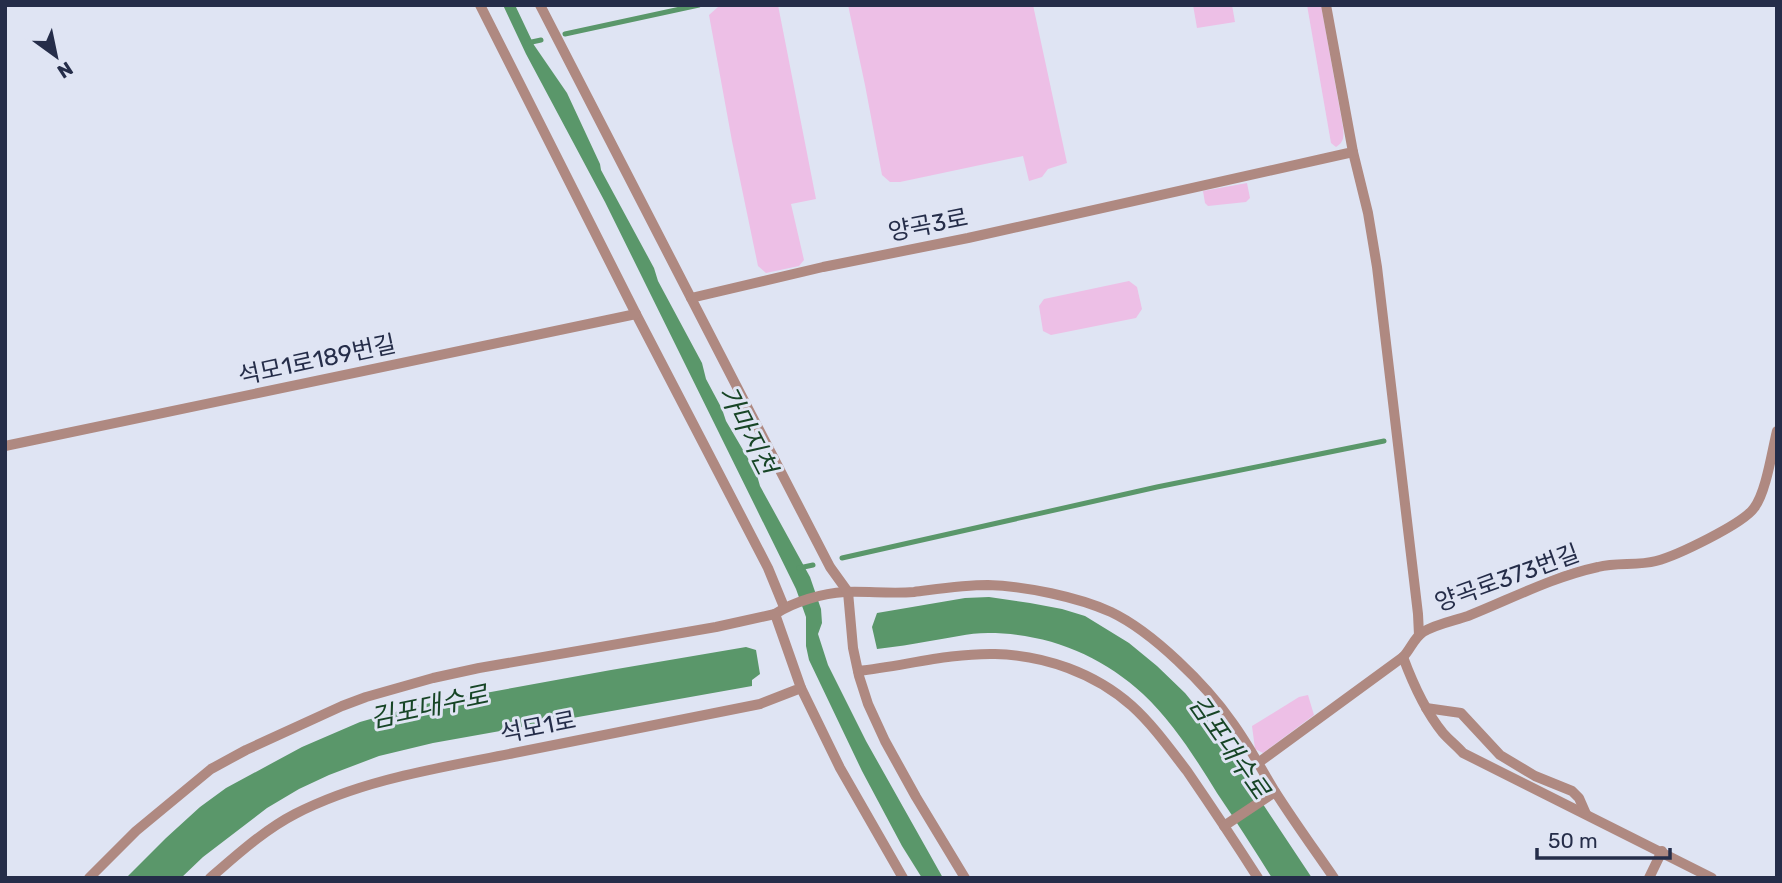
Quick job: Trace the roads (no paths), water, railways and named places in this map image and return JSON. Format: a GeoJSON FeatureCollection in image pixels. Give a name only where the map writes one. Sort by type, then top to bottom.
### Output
{"type":"FeatureCollection","features":[{"type":"Feature","properties":{"kind":"lane"},"geometry":{"type":"LineString","coordinates":[[480,5],[768,568],[783,608],[801,688],[840,768],[903,878]]}},
{"type":"Feature","properties":{"kind":"lane"},"geometry":{"type":"LineString","coordinates":[[540,5],[830,567],[842,592],[858,671],[868,704],[916,797],[965,878]]}},
{"type":"Feature","properties":{"kind":"lane"},"geometry":{"type":"LineString","coordinates":[[1326,5],[1377,267],[1419,635]]}},
{"type":"Feature","properties":{"kind":"lane","name":"양곡3로"},"geometry":{"type":"LineString","coordinates":[[691,298],[1353,152]]}},
{"type":"Feature","properties":{"kind":"lane","name":"석모1로189번길"},"geometry":{"type":"LineString","coordinates":[[5,446],[636,314]]}},
{"type":"Feature","properties":{"kind":"lane","name":"양곡로373번길"},"geometry":{"type":"LineString","coordinates":[[1258,763],[1403,657],[1425,631],[1574,573],[1614,564],[1657,561],[1747,517],[1757,506],[1762,492],[1777,431]]}},
{"type":"Feature","properties":{"kind":"lane"},"geometry":{"type":"LineString","coordinates":[[89,878],[136,831],[211,769],[342,706],[400,687],[468,670],[716,627],[842,592],[885,594],[960,586],[1015,588],[1063,597],[1095,605],[1130,623],[1174,659],[1204,688],[1231,720],[1258,763],[1272,794],[1334,878]]}},
{"type":"Feature","properties":{"kind":"lane"},"geometry":{"type":"LineString","coordinates":[[858,671],[956,656],[999,654],[1046,662],[1083,673],[1119,695],[1146,720],[1228,824],[1258,878]]}},
{"type":"Feature","properties":{"kind":"lane"},"geometry":{"type":"LineString","coordinates":[[1403,657],[1426,708],[1443,734],[1464,752],[1712,878]]}},
{"type":"Feature","properties":{"kind":"lane","name":"석모1로"},"geometry":{"type":"LineString","coordinates":[[210,878],[272,828],[294,814],[359,787],[446,766],[760,704],[801,688]]}},
{"type":"Feature","properties":{"kind":"lane"},"geometry":{"type":"LineString","coordinates":[[1426,708],[1461,713],[1500,755],[1535,776],[1572,790],[1586,814]]}},
{"type":"Feature","properties":{"kind":"lane"},"geometry":{"type":"LineString","coordinates":[[1228,824],[1272,794]]}},
{"type":"Feature","properties":{"kind":"lane"},"geometry":{"type":"LineString","coordinates":[[1649,878],[1662,852]]}},
{"type":"Feature","properties":{"kind":"water"},"geometry":{"type":"Polygon","coordinates":[[[503,5],[515,5],[534,45],[567,93],[601,170],[702,363],[706,379],[726,421],[756,472],[760,486],[810,577],[821,609],[822,623],[818,634],[828,665],[866,741],[943,878],[922,878],[862,771],[809,660],[806,617],[796,589],[605,202],[526,54],[503,5]]]}},
{"type":"Feature","properties":{"kind":"water"},"geometry":{"type":"Polygon","coordinates":[[[989,597],[1062,609],[1085,616],[1129,643],[1157,666],[1185,693],[1207,720],[1312,878],[1272,878],[1192,754],[1164,716],[1127,680],[1091,658],[1052,642],[988,633],[877,649],[872,627],[877,613],[965,598],[989,597]]]}},
{"type":"Feature","properties":{"kind":"water","name":"김포대수로"},"geometry":{"type":"Polygon","coordinates":[[[746,647],[756,650],[760,674],[752,680],[752,686],[433,743],[379,756],[329,775],[267,808],[203,857],[181,878],[126,878],[200,807],[226,788],[302,747],[360,722],[420,705],[746,647]]]}},
{"type":"Feature","properties":{"kind":"waterway"},"geometry":{"type":"LineString","coordinates":[[565,34],[699,5]]}},
{"type":"Feature","properties":{"kind":"waterway"},"geometry":{"type":"LineString","coordinates":[[527,43],[541,40]]}},
{"type":"Feature","properties":{"kind":"waterway"},"geometry":{"type":"LineString","coordinates":[[842,558],[1157,487],[1384,441]]}},
{"type":"Feature","properties":{"kind":"waterway"},"geometry":{"type":"LineString","coordinates":[[799,568],[813,565]]}},
{"type":"Feature","properties":{"kind":"water label","name":"가마지천"},"geometry":{"type":"Point","coordinates":[747,430]}}]}
